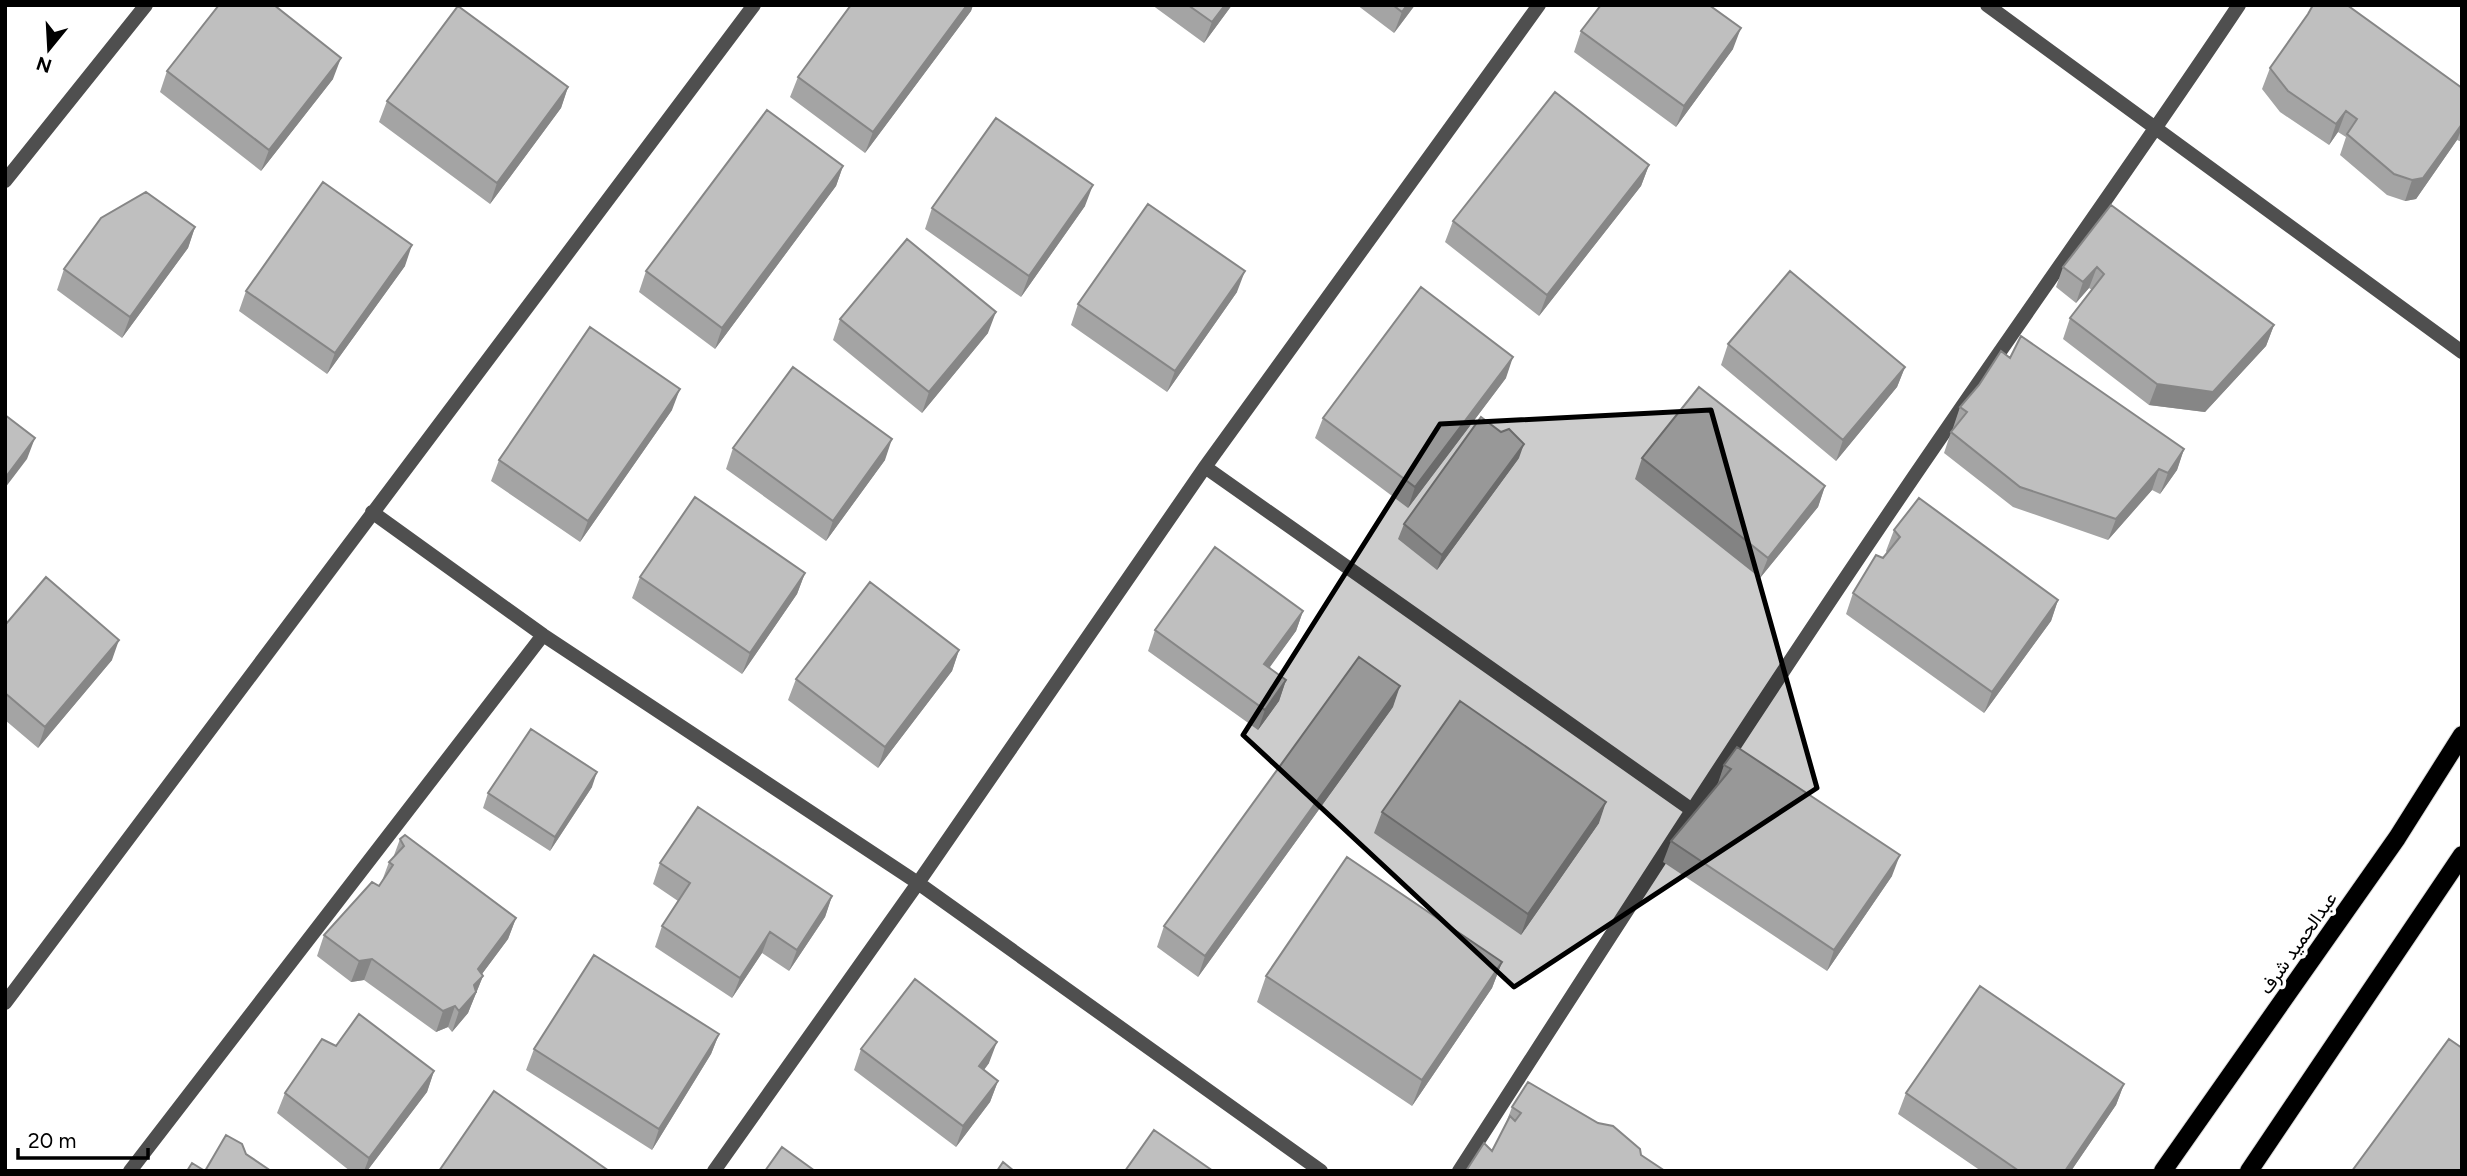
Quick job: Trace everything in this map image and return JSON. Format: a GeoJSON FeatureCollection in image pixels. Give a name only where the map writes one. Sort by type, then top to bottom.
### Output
{"type":"FeatureCollection","features":[{"type":"Feature","properties":{"kind":"main road","name":"عبدالحميد شرف"},"geometry":{"type":"LineString","coordinates":[[2163,1171],[2397,838],[2462,735]]}},
{"type":"Feature","properties":{"kind":"main road"},"geometry":{"type":"LineString","coordinates":[[2249,1171],[2462,855]]}},
{"type":"Feature","properties":{"kind":"street"},"geometry":{"type":"LineString","coordinates":[[5,181],[146,5]]}},
{"type":"Feature","properties":{"kind":"street"},"geometry":{"type":"LineString","coordinates":[[5,1003],[754,5]]}},
{"type":"Feature","properties":{"kind":"street"},"geometry":{"type":"LineString","coordinates":[[713,1171],[918,883],[1205,467],[1539,5]]}},
{"type":"Feature","properties":{"kind":"street"},"geometry":{"type":"LineString","coordinates":[[1987,5],[2462,352]]}},
{"type":"Feature","properties":{"kind":"street"},"geometry":{"type":"LineString","coordinates":[[1459,1171],[1692,810],[1938,441],[2157,129],[2239,5]]}},
{"type":"Feature","properties":{"kind":"street"},"geometry":{"type":"LineString","coordinates":[[1205,467],[1692,810]]}},
{"type":"Feature","properties":{"kind":"street"},"geometry":{"type":"LineString","coordinates":[[372,512],[543,635],[918,883],[1321,1171]]}},
{"type":"Feature","properties":{"kind":"street"},"geometry":{"type":"LineString","coordinates":[[130,1171],[543,635]]}},
{"type":"Feature","properties":{"kind":"highlighted area"},"geometry":{"type":"Polygon","coordinates":[[[1711,410],[1817,788],[1514,987],[1243,735],[1440,424],[1711,410]]]}},
{"type":"Feature","properties":{"kind":"building"},"geometry":{"type":"Polygon","coordinates":[[[219,5],[274,5],[341,58],[269,150],[167,71],[219,5]]]}},
{"type":"Feature","properties":{"kind":"building"},"geometry":{"type":"Polygon","coordinates":[[[851,5],[967,5],[873,132],[798,77],[851,5]]]}},
{"type":"Feature","properties":{"kind":"building"},"geometry":{"type":"Polygon","coordinates":[[[1188,5],[1225,5],[1212,22],[1188,5]]]}},
{"type":"Feature","properties":{"kind":"building"},"geometry":{"type":"Polygon","coordinates":[[[1393,5],[1407,5],[1402,12],[1393,5]]]}},
{"type":"Feature","properties":{"kind":"building"},"geometry":{"type":"Polygon","coordinates":[[[1601,5],[1709,5],[1741,28],[1684,106],[1581,31],[1601,5]]]}},
{"type":"Feature","properties":{"kind":"building"},"geometry":{"type":"Polygon","coordinates":[[[2313,5],[2347,5],[2462,88],[2462,124],[2423,178],[2412,180],[2394,174],[2347,134],[2357,119],[2346,111],[2336,124],[2288,91],[2270,68],[2313,5]]]}},
{"type":"Feature","properties":{"kind":"building"},"geometry":{"type":"Polygon","coordinates":[[[458,6],[568,87],[497,183],[387,101],[458,6]]]}},
{"type":"Feature","properties":{"kind":"building"},"geometry":{"type":"Polygon","coordinates":[[[1555,92],[1649,165],[1547,295],[1453,221],[1555,92]]]}},
{"type":"Feature","properties":{"kind":"building"},"geometry":{"type":"Polygon","coordinates":[[[767,110],[843,166],[722,328],[646,271],[767,110]]]}},
{"type":"Feature","properties":{"kind":"building"},"geometry":{"type":"Polygon","coordinates":[[[996,118],[1093,185],[1029,276],[932,208],[996,118]]]}},
{"type":"Feature","properties":{"kind":"building"},"geometry":{"type":"Polygon","coordinates":[[[323,182],[412,245],[335,353],[246,291],[323,182]]]}},
{"type":"Feature","properties":{"kind":"building"},"geometry":{"type":"Polygon","coordinates":[[[146,192],[195,227],[130,317],[64,269],[101,218],[146,192]]]}},
{"type":"Feature","properties":{"kind":"building"},"geometry":{"type":"Polygon","coordinates":[[[1148,204],[1245,271],[1175,371],[1078,304],[1148,204]]]}},
{"type":"Feature","properties":{"kind":"building"},"geometry":{"type":"Polygon","coordinates":[[[2111,205],[2274,325],[2213,392],[2157,384],[2070,318],[2104,274],[2097,267],[2083,282],[2063,267],[2111,205]]]}},
{"type":"Feature","properties":{"kind":"building"},"geometry":{"type":"Polygon","coordinates":[[[907,239],[996,312],[929,392],[840,319],[907,239]]]}},
{"type":"Feature","properties":{"kind":"building"},"geometry":{"type":"Polygon","coordinates":[[[1790,271],[1905,367],[1843,440],[1728,344],[1790,271]]]}},
{"type":"Feature","properties":{"kind":"building"},"geometry":{"type":"Polygon","coordinates":[[[1421,287],[1513,357],[1415,487],[1323,418],[1421,287]]]}},
{"type":"Feature","properties":{"kind":"building"},"geometry":{"type":"Polygon","coordinates":[[[590,327],[680,389],[588,521],[499,460],[590,327]]]}},
{"type":"Feature","properties":{"kind":"building"},"geometry":{"type":"Polygon","coordinates":[[[2021,336],[2184,449],[2168,473],[2159,469],[2116,519],[2020,487],[1951,432],[1967,412],[1960,407],[1979,385],[2001,351],[2010,358],[2021,336]]]}},
{"type":"Feature","properties":{"kind":"building"},"geometry":{"type":"Polygon","coordinates":[[[793,367],[892,439],[833,521],[733,448],[793,367]]]}},
{"type":"Feature","properties":{"kind":"building"},"geometry":{"type":"Polygon","coordinates":[[[1699,387],[1825,486],[1768,558],[1642,458],[1699,387]]]}},
{"type":"Feature","properties":{"kind":"building"},"geometry":{"type":"Polygon","coordinates":[[[5,415],[35,438],[5,478],[5,415]]]}},
{"type":"Feature","properties":{"kind":"building"},"geometry":{"type":"Polygon","coordinates":[[[1481,417],[1501,432],[1509,429],[1524,444],[1442,555],[1404,524],[1481,417]]]}},
{"type":"Feature","properties":{"kind":"building"},"geometry":{"type":"Polygon","coordinates":[[[695,497],[805,573],[750,653],[640,577],[695,497]]]}},
{"type":"Feature","properties":{"kind":"building"},"geometry":{"type":"Polygon","coordinates":[[[1919,498],[2058,600],[1992,692],[1853,593],[1876,555],[1883,558],[1900,537],[1894,530],[1919,498]]]}},
{"type":"Feature","properties":{"kind":"building"},"geometry":{"type":"Polygon","coordinates":[[[1215,547],[1303,611],[1264,664],[1286,680],[1265,710],[1155,630],[1215,547]]]}},
{"type":"Feature","properties":{"kind":"building"},"geometry":{"type":"Polygon","coordinates":[[[46,577],[119,640],[45,727],[5,693],[5,625],[46,577]]]}},
{"type":"Feature","properties":{"kind":"building"},"geometry":{"type":"Polygon","coordinates":[[[870,582],[959,650],[885,747],[796,679],[870,582]]]}},
{"type":"Feature","properties":{"kind":"building"},"geometry":{"type":"Polygon","coordinates":[[[1359,657],[1400,686],[1205,956],[1164,926],[1359,657]]]}},
{"type":"Feature","properties":{"kind":"building"},"geometry":{"type":"Polygon","coordinates":[[[1460,701],[1606,802],[1528,914],[1382,812],[1460,701]]]}},
{"type":"Feature","properties":{"kind":"building"},"geometry":{"type":"Polygon","coordinates":[[[531,729],[597,772],[555,837],[488,793],[531,729]]]}},
{"type":"Feature","properties":{"kind":"building"},"geometry":{"type":"Polygon","coordinates":[[[1737,747],[1900,855],[1834,950],[1671,841],[1731,769],[1724,765],[1737,747]]]}},
{"type":"Feature","properties":{"kind":"building"},"geometry":{"type":"Polygon","coordinates":[[[698,807],[832,896],[797,950],[770,932],[740,978],[662,926],[690,883],[660,863],[698,807]]]}},
{"type":"Feature","properties":{"kind":"building"},"geometry":{"type":"Polygon","coordinates":[[[405,835],[516,918],[478,969],[483,976],[474,985],[476,992],[459,1011],[455,1006],[443,1011],[372,959],[359,961],[324,935],[372,882],[379,886],[393,865],[389,862],[404,846],[400,839],[405,835]]]}},
{"type":"Feature","properties":{"kind":"building"},"geometry":{"type":"Polygon","coordinates":[[[1347,857],[1502,962],[1422,1080],[1266,976],[1347,857]]]}},
{"type":"Feature","properties":{"kind":"building"},"geometry":{"type":"Polygon","coordinates":[[[594,955],[719,1034],[659,1129],[534,1049],[594,955]]]}},
{"type":"Feature","properties":{"kind":"building"},"geometry":{"type":"Polygon","coordinates":[[[915,979],[997,1042],[979,1066],[998,1081],[963,1126],[861,1049],[915,979]]]}},
{"type":"Feature","properties":{"kind":"building"},"geometry":{"type":"Polygon","coordinates":[[[1980,986],[2124,1084],[2065,1171],[2019,1171],[1906,1093],[1980,986]]]}},
{"type":"Feature","properties":{"kind":"building"},"geometry":{"type":"Polygon","coordinates":[[[359,1014],[434,1071],[369,1158],[285,1093],[322,1039],[336,1046],[359,1014]]]}},
{"type":"Feature","properties":{"kind":"building"},"geometry":{"type":"Polygon","coordinates":[[[2449,1039],[2462,1048],[2462,1171],[2352,1171],[2449,1039]]]}},
{"type":"Feature","properties":{"kind":"building"},"geometry":{"type":"Polygon","coordinates":[[[1528,1082],[1598,1123],[1613,1126],[1640,1149],[1641,1155],[1665,1171],[1466,1171],[1484,1143],[1492,1151],[1510,1116],[1515,1121],[1521,1113],[1512,1107],[1528,1082]]]}},
{"type":"Feature","properties":{"kind":"building"},"geometry":{"type":"Polygon","coordinates":[[[494,1091],[609,1171],[439,1171],[494,1091]]]}},
{"type":"Feature","properties":{"kind":"building"},"geometry":{"type":"Polygon","coordinates":[[[1154,1130],[1213,1171],[1125,1171],[1154,1130]]]}},
{"type":"Feature","properties":{"kind":"building"},"geometry":{"type":"Polygon","coordinates":[[[226,1135],[242,1144],[246,1154],[271,1171],[205,1171],[226,1135]]]}},
{"type":"Feature","properties":{"kind":"building"},"geometry":{"type":"Polygon","coordinates":[[[782,1147],[815,1171],[765,1171],[782,1147]]]}},
{"type":"Feature","properties":{"kind":"building"},"geometry":{"type":"Polygon","coordinates":[[[1003,1162],[1014,1171],[997,1171],[1003,1162]]]}},
{"type":"Feature","properties":{"kind":"building"},"geometry":{"type":"Polygon","coordinates":[[[192,1163],[205,1171],[187,1171],[192,1163]]]}}]}
